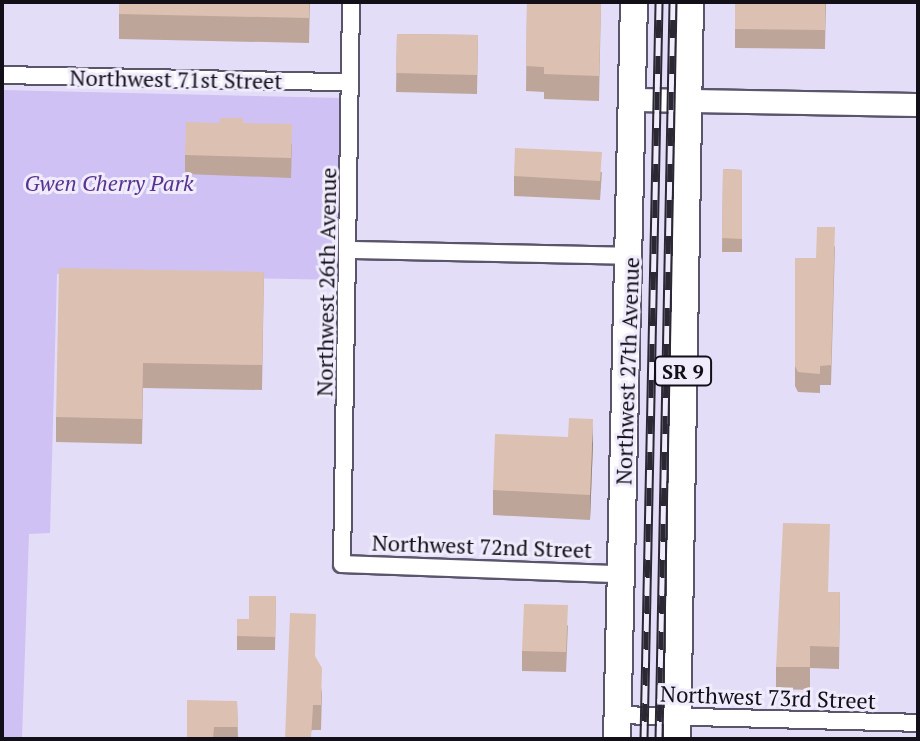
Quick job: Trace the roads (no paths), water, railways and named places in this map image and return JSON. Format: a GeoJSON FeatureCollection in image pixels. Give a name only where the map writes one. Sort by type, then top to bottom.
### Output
{"type":"FeatureCollection","features":[{"type":"Feature","properties":{"kind":"main road","name":"Northwest 27th Avenue"},"geometry":{"type":"LineString","coordinates":[[617,727],[634,2]]}},
{"type":"Feature","properties":{"kind":"main road","name":"SR 9"},"geometry":{"type":"LineString","coordinates":[[677,727],[690,2]]}},
{"type":"Feature","properties":{"kind":"street","name":"Northwest 26th Avenue"},"geometry":{"type":"LineString","coordinates":[[342,564],[350,250],[351,2]]}},
{"type":"Feature","properties":{"kind":"street","name":"Northwest 71st Street"},"geometry":{"type":"LineString","coordinates":[[2,75],[350,82]]}},
{"type":"Feature","properties":{"kind":"street"},"geometry":{"type":"LineString","coordinates":[[634,100],[918,105]]}},
{"type":"Feature","properties":{"kind":"street"},"geometry":{"type":"LineString","coordinates":[[350,250],[630,256]]}},
{"type":"Feature","properties":{"kind":"street","name":"Northwest 72nd Street"},"geometry":{"type":"LineString","coordinates":[[342,564],[619,574]]}},
{"type":"Feature","properties":{"kind":"street","name":"Northwest 73rd Street"},"geometry":{"type":"LineString","coordinates":[[617,727],[918,723]]}},
{"type":"Feature","properties":{"kind":"railway"},"geometry":{"type":"LineString","coordinates":[[644,739],[659,2]]}},
{"type":"Feature","properties":{"kind":"railway"},"geometry":{"type":"LineString","coordinates":[[659,739],[673,2]]}},
{"type":"Feature","properties":{"kind":"park label","name":"Gwen Cherry Park"},"geometry":{"type":"Point","coordinates":[109,183]}}]}
